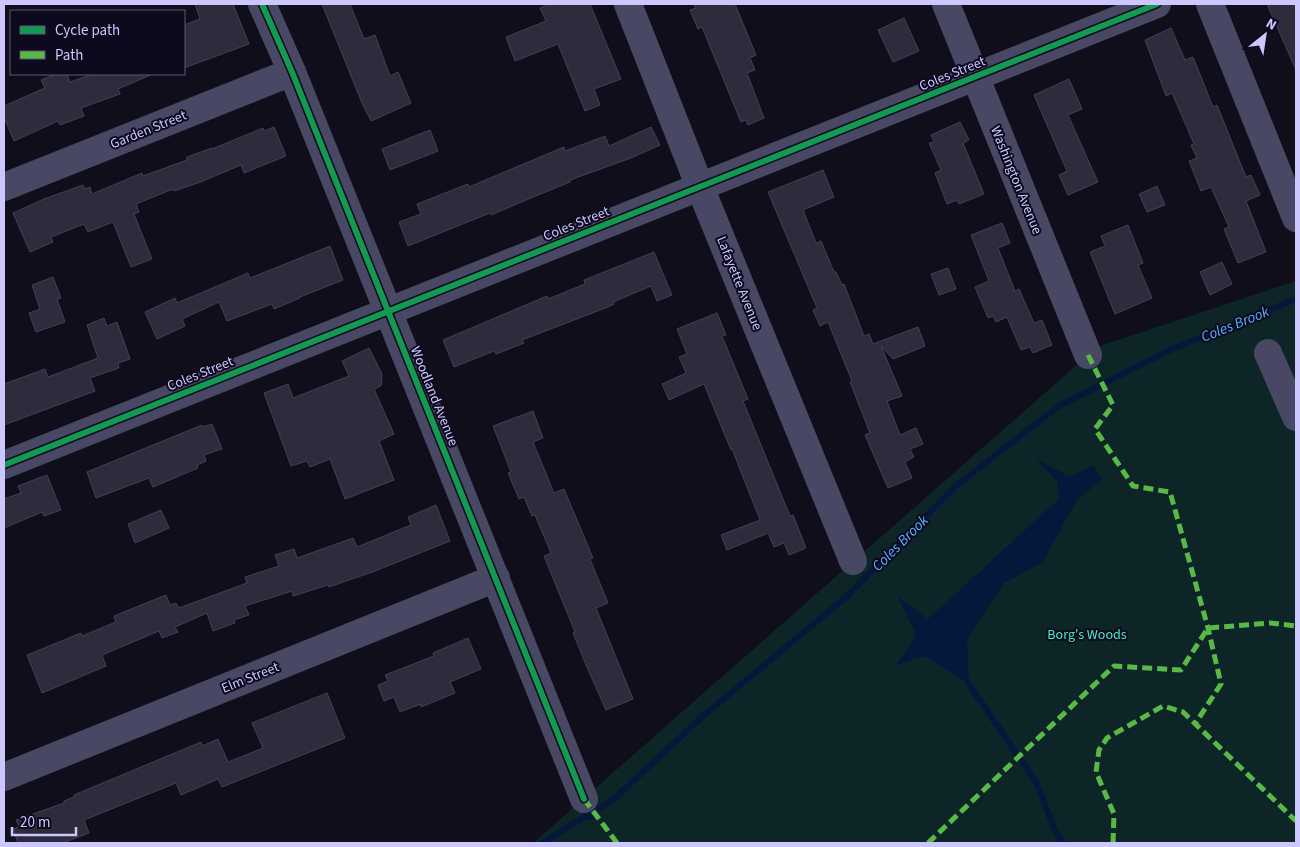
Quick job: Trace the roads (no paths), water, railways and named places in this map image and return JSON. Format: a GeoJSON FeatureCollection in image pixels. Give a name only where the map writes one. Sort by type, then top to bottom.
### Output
{"type":"FeatureCollection","features":[{"type":"Feature","properties":{"kind":"street","name":"Woodland Avenue"},"geometry":{"type":"LineString","coordinates":[[262,4],[292,72],[584,798]]}},
{"type":"Feature","properties":{"kind":"street","name":"Lafayette Avenue"},"geometry":{"type":"LineString","coordinates":[[628,4],[700,187],[853,561]]}},
{"type":"Feature","properties":{"kind":"street","name":"Washington Avenue"},"geometry":{"type":"LineString","coordinates":[[946,4],[1088,355]]}},
{"type":"Feature","properties":{"kind":"street","name":"Coles Street"},"geometry":{"type":"LineString","coordinates":[[4,465],[1157,4]]}},
{"type":"Feature","properties":{"kind":"street"},"geometry":{"type":"LineString","coordinates":[[1210,4],[1296,218]]}},
{"type":"Feature","properties":{"kind":"street","name":"Garden Street"},"geometry":{"type":"LineString","coordinates":[[4,187],[292,72]]}},
{"type":"Feature","properties":{"kind":"street"},"geometry":{"type":"LineString","coordinates":[[1268,353],[1296,417]]}},
{"type":"Feature","properties":{"kind":"street","name":"Elm Street"},"geometry":{"type":"LineString","coordinates":[[4,777],[496,578]]}},
{"type":"Feature","properties":{"kind":"water"},"geometry":{"type":"Polygon","coordinates":[[[1036,458],[1069,477],[1093,465],[1102,480],[1077,499],[1043,562],[1004,583],[967,639],[969,684],[925,656],[896,665],[916,635],[898,597],[928,619],[1060,498],[1057,481],[1036,458]]]}},
{"type":"Feature","properties":{"kind":"waterway","name":"Coles Brook"},"geometry":{"type":"LineString","coordinates":[[542,843],[586,816],[592,817],[595,811],[615,798],[703,716],[845,598],[957,485],[1059,406],[1172,349],[1296,299]]}},
{"type":"Feature","properties":{"kind":"waterway"},"geometry":{"type":"LineString","coordinates":[[969,684],[1037,784],[1056,833],[1063,843]]}},
{"type":"Feature","properties":{"kind":"park label","name":"Borg's Woods"},"geometry":{"type":"Point","coordinates":[1087,634]}}]}
